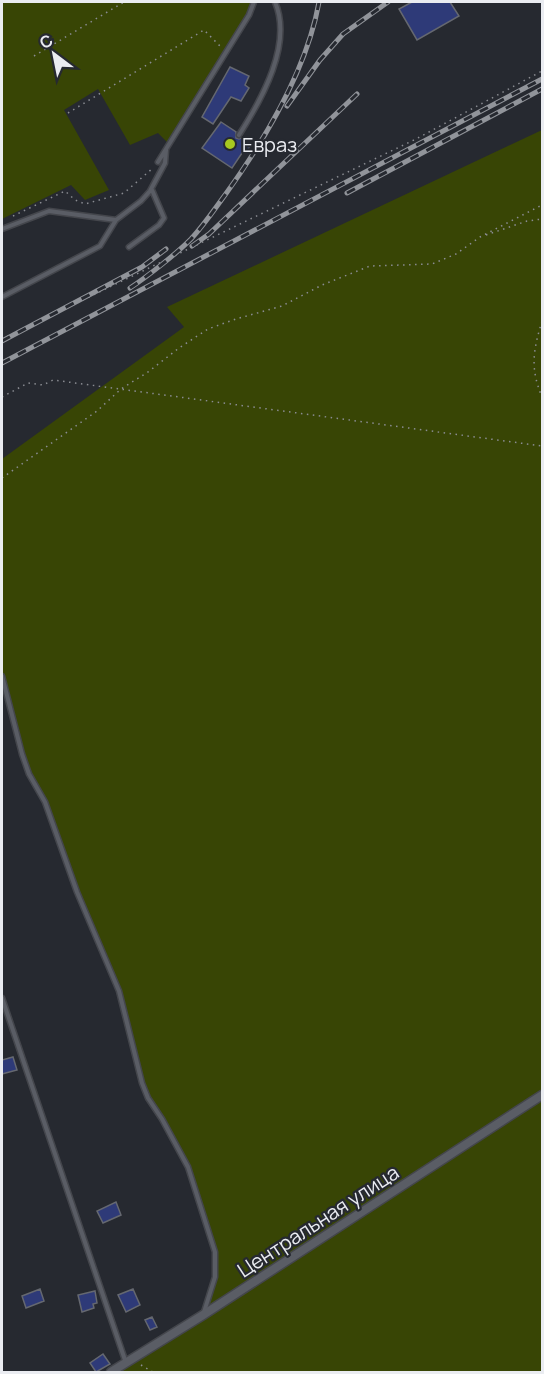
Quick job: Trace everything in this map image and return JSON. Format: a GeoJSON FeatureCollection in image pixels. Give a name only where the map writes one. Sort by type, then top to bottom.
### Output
{"type":"FeatureCollection","features":[{"type":"Feature","properties":{"kind":"street","name":"Центральная улица"},"geometry":{"type":"LineString","coordinates":[[111,1372],[543,1095]]}},
{"type":"Feature","properties":{"kind":"lane"},"geometry":{"type":"LineString","coordinates":[[159,162],[249,15],[254,2]]}},
{"type":"Feature","properties":{"kind":"lane"},"geometry":{"type":"LineString","coordinates":[[240,135],[257,107],[280,45],[280,19],[275,2]]}},
{"type":"Feature","properties":{"kind":"lane"},"geometry":{"type":"LineString","coordinates":[[2,297],[100,246],[117,220],[141,201],[151,189],[165,163],[166,150]]}},
{"type":"Feature","properties":{"kind":"lane"},"geometry":{"type":"LineString","coordinates":[[129,247],[159,225],[164,218],[151,189]]}},
{"type":"Feature","properties":{"kind":"lane"},"geometry":{"type":"LineString","coordinates":[[2,230],[49,211],[117,220]]}},
{"type":"Feature","properties":{"kind":"lane"},"geometry":{"type":"LineString","coordinates":[[2,676],[21,754],[29,774],[45,801],[77,892],[119,991],[147,1098],[162,1119],[188,1167],[215,1252],[215,1277],[203,1315]]}},
{"type":"Feature","properties":{"kind":"lane"},"geometry":{"type":"LineString","coordinates":[[2,998],[119,1348],[129,1362]]}},
{"type":"Feature","properties":{"kind":"path"},"geometry":{"type":"LineString","coordinates":[[34,56],[123,2]]}},
{"type":"Feature","properties":{"kind":"path"},"geometry":{"type":"LineString","coordinates":[[68,113],[204,30],[226,52]]}},
{"type":"Feature","properties":{"kind":"path"},"geometry":{"type":"LineString","coordinates":[[2,339],[416,139],[543,71]]}},
{"type":"Feature","properties":{"kind":"path"},"geometry":{"type":"LineString","coordinates":[[12,217],[65,191],[75,200],[85,204],[124,193],[159,162]]}},
{"type":"Feature","properties":{"kind":"path"},"geometry":{"type":"LineString","coordinates":[[2,478],[97,411],[120,389],[208,329],[282,306],[321,285],[370,266],[432,264],[456,254],[480,237],[543,205]]}},
{"type":"Feature","properties":{"kind":"path"},"geometry":{"type":"LineString","coordinates":[[480,237],[527,221],[543,219]]}},
{"type":"Feature","properties":{"kind":"path"},"geometry":{"type":"LineString","coordinates":[[543,321],[535,346],[535,379],[543,397]]}},
{"type":"Feature","properties":{"kind":"path"},"geometry":{"type":"LineString","coordinates":[[2,397],[28,383],[43,385],[53,380],[543,446]]}},
{"type":"Feature","properties":{"kind":"path"},"geometry":{"type":"LineString","coordinates":[[129,1362],[153,1372]]}},
{"type":"Feature","properties":{"kind":"green space"},"geometry":{"type":"Polygon","coordinates":[[[2,2],[252,2],[253,5],[167,142],[158,133],[130,145],[98,89],[64,110],[109,190],[85,200],[71,185],[2,219],[2,2]]]}},
{"type":"Feature","properties":{"kind":"green space"},"geometry":{"type":"Polygon","coordinates":[[[542,130],[542,1372],[112,1372],[203,1315],[215,1277],[215,1252],[188,1167],[148,1098],[119,991],[77,892],[45,802],[29,774],[2,676],[2,459],[184,327],[167,307],[542,130]]]}},
{"type":"Feature","properties":{"kind":"building"},"geometry":{"type":"Polygon","coordinates":[[[412,2],[450,2],[459,16],[417,40],[399,9],[412,2]]]}},
{"type":"Feature","properties":{"kind":"building"},"geometry":{"type":"Polygon","coordinates":[[[230,67],[249,76],[245,85],[249,88],[241,101],[231,97],[213,124],[202,117],[230,67]]]}},
{"type":"Feature","properties":{"kind":"building"},"geometry":{"type":"Polygon","coordinates":[[[221,122],[236,132],[236,138],[243,137],[251,143],[248,150],[244,150],[232,168],[202,148],[221,122]]]}},
{"type":"Feature","properties":{"kind":"building"},"geometry":{"type":"Polygon","coordinates":[[[13,1057],[17,1070],[2,1074],[2,1060],[13,1057]]]}},
{"type":"Feature","properties":{"kind":"building"},"geometry":{"type":"Polygon","coordinates":[[[116,1202],[121,1215],[103,1223],[97,1211],[116,1202]]]}},
{"type":"Feature","properties":{"kind":"building"},"geometry":{"type":"Polygon","coordinates":[[[40,1289],[44,1301],[26,1308],[22,1296],[40,1289]]]}},
{"type":"Feature","properties":{"kind":"building"},"geometry":{"type":"Polygon","coordinates":[[[133,1289],[140,1305],[126,1312],[118,1295],[133,1289]]]}},
{"type":"Feature","properties":{"kind":"building"},"geometry":{"type":"Polygon","coordinates":[[[95,1291],[97,1303],[93,1304],[94,1308],[82,1312],[78,1295],[95,1291]]]}},
{"type":"Feature","properties":{"kind":"building"},"geometry":{"type":"Polygon","coordinates":[[[152,1317],[157,1327],[150,1330],[145,1320],[152,1317]]]}},
{"type":"Feature","properties":{"kind":"building"},"geometry":{"type":"Polygon","coordinates":[[[103,1354],[110,1364],[96,1372],[90,1363],[103,1354]]]}},
{"type":"Feature","properties":{"kind":"railway"},"geometry":{"type":"LineString","coordinates":[[130,288],[162,265],[191,239],[240,174],[269,128],[294,78],[305,53],[319,2]]}},
{"type":"Feature","properties":{"kind":"railway"},"geometry":{"type":"LineString","coordinates":[[287,106],[320,60],[343,34],[388,2]]}},
{"type":"Feature","properties":{"kind":"railway"},"geometry":{"type":"LineString","coordinates":[[2,363],[542,79]]}},
{"type":"Feature","properties":{"kind":"railway"},"geometry":{"type":"LineString","coordinates":[[347,193],[542,89]]}},
{"type":"Feature","properties":{"kind":"railway"},"geometry":{"type":"LineString","coordinates":[[192,246],[209,234],[357,94]]}},
{"type":"Feature","properties":{"kind":"railway"},"geometry":{"type":"LineString","coordinates":[[2,341],[142,267],[166,249]]}},
{"type":"Feature","properties":{"kind":"place","name":"Евраз"},"geometry":{"type":"Point","coordinates":[230,144]}}]}
